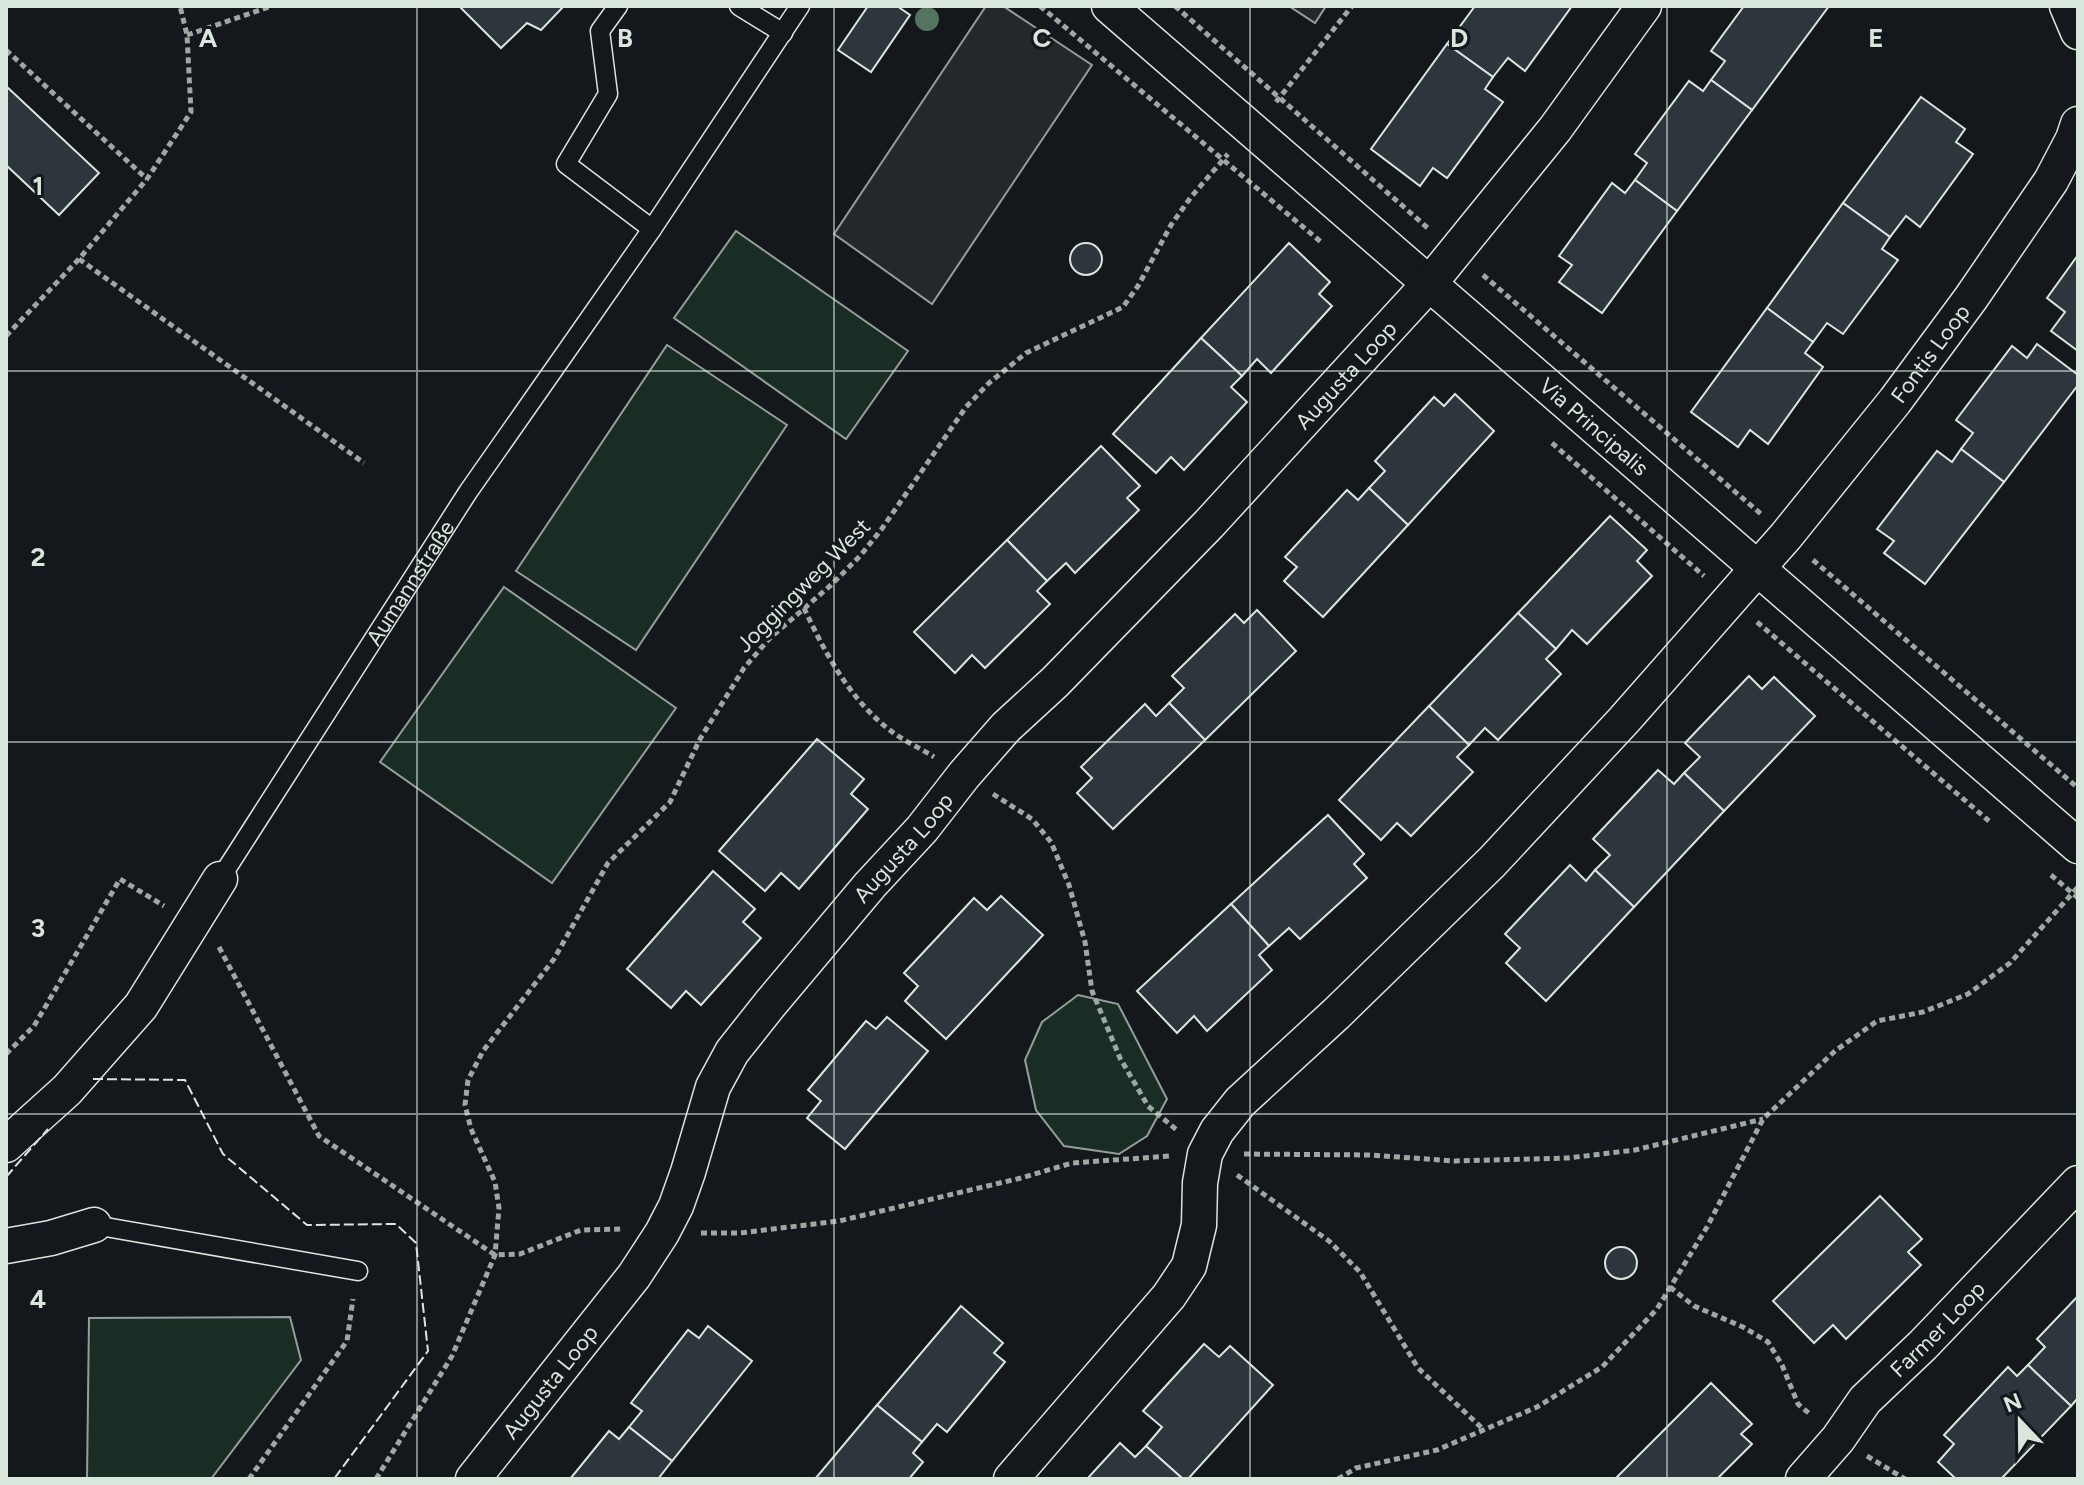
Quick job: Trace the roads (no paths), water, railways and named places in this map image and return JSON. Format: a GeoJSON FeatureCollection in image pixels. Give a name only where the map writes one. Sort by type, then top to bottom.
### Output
{"type":"FeatureCollection","features":[{"type":"Feature","properties":{"kind":"street","name":"Via Principalis"},"geometry":{"type":"LineString","coordinates":[[1109,6],[2078,846]]}},
{"type":"Feature","properties":{"kind":"street"},"geometry":{"type":"LineString","coordinates":[[1429,284],[1555,129],[1644,6]]}},
{"type":"Feature","properties":{"kind":"street"},"geometry":{"type":"LineString","coordinates":[[2067,6],[2078,32]]}},
{"type":"Feature","properties":{"kind":"street","name":"Fontis Loop"},"geometry":{"type":"LineString","coordinates":[[1757,568],[1895,401],[1971,298],[2051,181],[2078,124]]}},
{"type":"Feature","properties":{"kind":"street","name":"Augusta Loop"},"geometry":{"type":"LineString","coordinates":[[473,1479],[634,1276],[662,1233],[684,1183],[713,1087],[732,1052],[1006,727],[1055,682],[1209,524],[1429,284]]}},
{"type":"Feature","properties":{"kind":"street"},"geometry":{"type":"LineString","coordinates":[[1011,1479],[1169,1296],[1189,1266],[1199,1225],[1200,1183],[1205,1154],[1217,1131],[1240,1102],[1336,1014],[1492,862],[1624,720],[1757,568]]}},
{"type":"Feature","properties":{"kind":"street","name":"Aumannstraße"},"geometry":{"type":"LineString","coordinates":[[6,1145],[67,1090],[141,1006],[220,879]]}},
{"type":"Feature","properties":{"kind":"street","name":"Farmer Loop"},"geometry":{"type":"LineString","coordinates":[[1803,1479],[1838,1439],[1865,1400],[1923,1345],[2078,1183]]}},
{"type":"Feature","properties":{"kind":"street"},"geometry":{"type":"LineString","coordinates":[[6,1246],[51,1238],[94,1225]]}},
{"type":"Feature","properties":{"kind":"lane"},"geometry":{"type":"LineString","coordinates":[[618,6],[600,31],[608,94],[566,164],[652,229]]}},
{"type":"Feature","properties":{"kind":"lane"},"geometry":{"type":"LineString","coordinates":[[739,6],[783,33]]}},
{"type":"Feature","properties":{"kind":"lane","name":"Aumannstraße"},"geometry":{"type":"LineString","coordinates":[[220,879],[468,492],[652,229],[800,6]]}},
{"type":"Feature","properties":{"kind":"lane"},"geometry":{"type":"LineString","coordinates":[[94,1225],[358,1271]]}}]}
